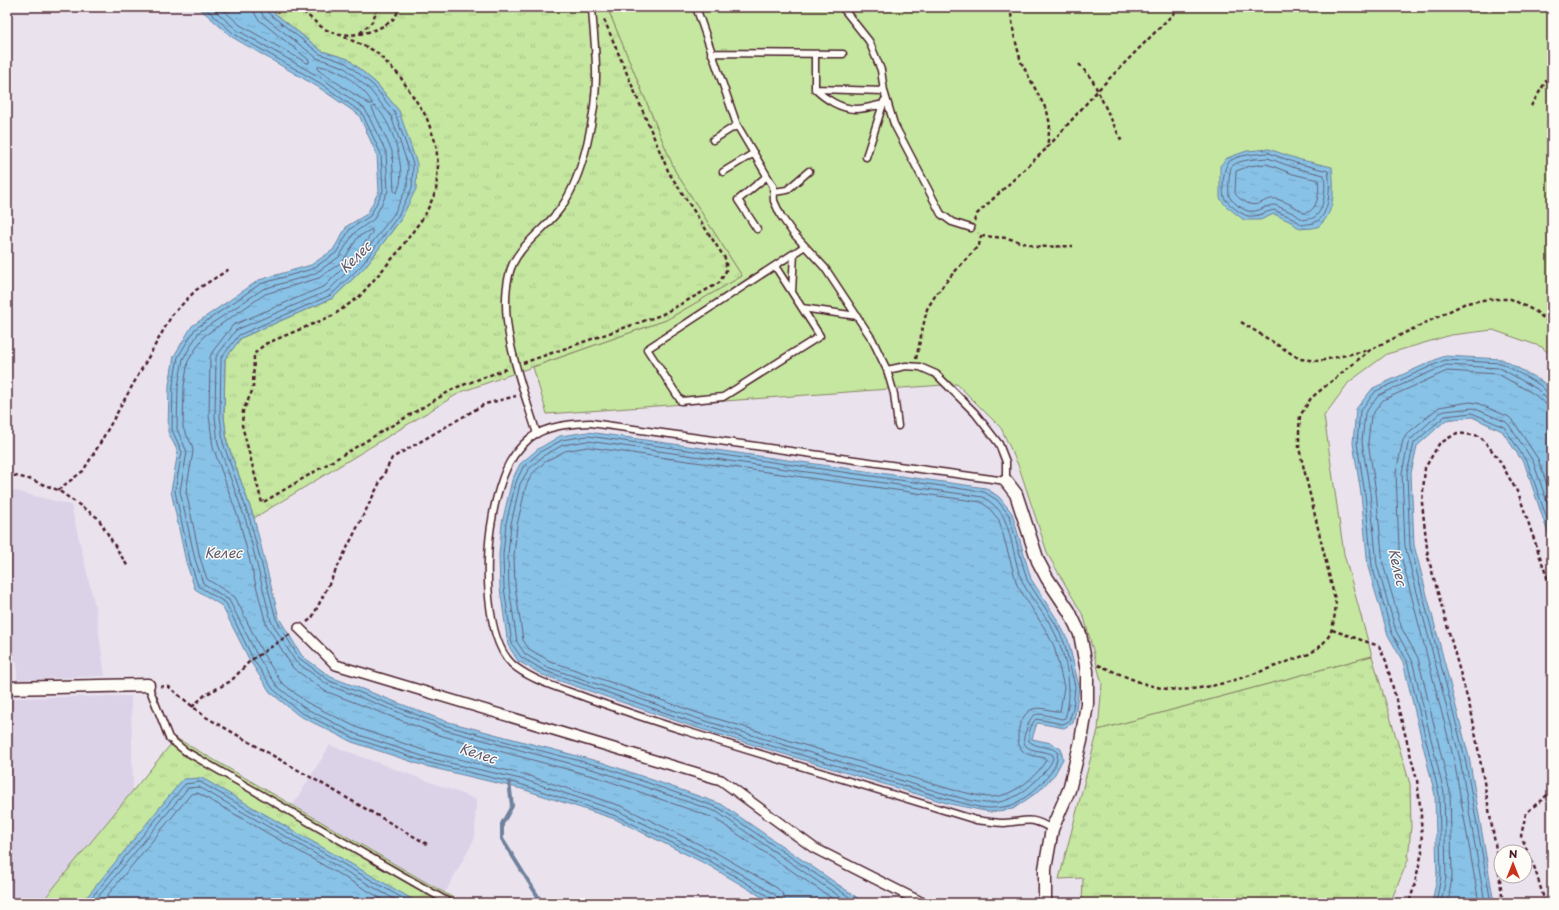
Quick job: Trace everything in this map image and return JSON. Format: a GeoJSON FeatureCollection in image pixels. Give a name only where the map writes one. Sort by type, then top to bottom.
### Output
{"type":"FeatureCollection","features":[{"type":"Feature","properties":{"kind":"street"},"geometry":{"type":"LineString","coordinates":[[1006,481],[1016,494],[1038,561],[1047,578],[1069,611],[1080,634],[1087,671],[1087,704],[1081,741],[1069,790],[1052,828],[1045,869],[1045,903]]}},
{"type":"Feature","properties":{"kind":"street"},"geometry":{"type":"LineString","coordinates":[[298,628],[336,666],[720,780],[814,848],[923,903]]}},
{"type":"Feature","properties":{"kind":"street"},"geometry":{"type":"LineString","coordinates":[[7,688],[148,685]]}},
{"type":"Feature","properties":{"kind":"lane"},"geometry":{"type":"LineString","coordinates":[[537,434],[509,338],[505,304],[509,274],[519,254],[560,209],[574,182],[585,152],[593,109],[596,71],[592,7]]}},
{"type":"Feature","properties":{"kind":"lane"},"geometry":{"type":"LineString","coordinates":[[696,7],[737,125],[773,186],[774,201],[781,216],[793,233],[825,268],[872,339],[887,370],[894,394],[898,426]]}},
{"type":"Feature","properties":{"kind":"lane"},"geometry":{"type":"LineString","coordinates":[[842,7],[869,41],[881,70],[885,94],[894,124],[941,214],[952,222],[971,228]]}},
{"type":"Feature","properties":{"kind":"lane"},"geometry":{"type":"LineString","coordinates":[[711,53],[844,54]]}},
{"type":"Feature","properties":{"kind":"lane"},"geometry":{"type":"LineString","coordinates":[[815,54],[815,89],[823,97],[848,109],[857,110],[884,104]]}},
{"type":"Feature","properties":{"kind":"lane"},"geometry":{"type":"LineString","coordinates":[[815,89],[885,94]]}},
{"type":"Feature","properties":{"kind":"lane"},"geometry":{"type":"LineString","coordinates":[[866,156],[884,104],[885,94]]}},
{"type":"Feature","properties":{"kind":"lane"},"geometry":{"type":"LineString","coordinates":[[713,140],[737,125]]}},
{"type":"Feature","properties":{"kind":"lane"},"geometry":{"type":"LineString","coordinates":[[723,172],[754,153]]}},
{"type":"Feature","properties":{"kind":"lane"},"geometry":{"type":"LineString","coordinates":[[774,192],[787,190],[809,171]]}},
{"type":"Feature","properties":{"kind":"lane"},"geometry":{"type":"LineString","coordinates":[[757,229],[738,200],[767,176]]}},
{"type":"Feature","properties":{"kind":"lane"},"geometry":{"type":"LineString","coordinates":[[776,266],[820,336],[723,397],[680,401],[646,349],[805,246]]}},
{"type":"Feature","properties":{"kind":"lane"},"geometry":{"type":"LineString","coordinates":[[792,292],[794,253]]}},
{"type":"Feature","properties":{"kind":"lane"},"geometry":{"type":"LineString","coordinates":[[802,308],[857,316]]}},
{"type":"Feature","properties":{"kind":"lane"},"geometry":{"type":"LineString","coordinates":[[887,370],[906,366],[920,368],[936,374],[975,413],[999,444],[1006,462],[1006,481],[591,423],[568,425],[546,430],[530,438],[514,456],[503,476],[492,521],[488,568],[490,606],[497,639],[504,655],[515,667],[536,680],[652,721],[976,820],[1004,823],[1026,819],[1038,821],[1052,828]]}},
{"type":"Feature","properties":{"kind":"lane"},"geometry":{"type":"LineString","coordinates":[[148,685],[169,738],[185,751],[450,903]]}},
{"type":"Feature","properties":{"kind":"path"},"geometry":{"type":"LineString","coordinates":[[298,7],[325,28],[375,51],[399,75],[426,116],[436,144],[438,166],[436,191],[425,216],[398,252],[358,297],[332,316],[265,344],[254,354],[253,389],[243,411],[242,425],[262,503],[455,388],[661,315],[719,283],[726,270],[726,260],[669,173],[602,14]]}},
{"type":"Feature","properties":{"kind":"path"},"geometry":{"type":"LineString","coordinates":[[359,34],[372,22],[378,7]]}},
{"type":"Feature","properties":{"kind":"path"},"geometry":{"type":"LineString","coordinates":[[338,34],[359,34],[378,29],[393,19],[400,7]]}},
{"type":"Feature","properties":{"kind":"path"},"geometry":{"type":"LineString","coordinates":[[1010,7],[1014,35],[1021,62],[1047,110],[1050,125],[1047,148]]}},
{"type":"Feature","properties":{"kind":"path"},"geometry":{"type":"LineString","coordinates":[[1073,246],[1037,247],[1007,238],[981,236],[971,228],[977,214],[1047,148],[1098,90],[1180,7]]}},
{"type":"Feature","properties":{"kind":"path"},"geometry":{"type":"LineString","coordinates":[[1079,64],[1092,79],[1122,142]]}},
{"type":"Feature","properties":{"kind":"path"},"geometry":{"type":"LineString","coordinates":[[1531,106],[1552,71]]}},
{"type":"Feature","properties":{"kind":"path"},"geometry":{"type":"LineString","coordinates":[[914,367],[927,309],[949,278],[979,245],[981,236]]}},
{"type":"Feature","properties":{"kind":"path"},"geometry":{"type":"LineString","coordinates":[[58,490],[83,471],[172,315],[196,290],[231,268]]}},
{"type":"Feature","properties":{"kind":"path"},"geometry":{"type":"LineString","coordinates":[[1084,659],[1139,682],[1167,689],[1193,690],[1218,685],[1309,654],[1320,647],[1330,635],[1332,630],[1336,604],[1299,448],[1300,416],[1311,398],[1370,350],[1466,303],[1488,299],[1511,299],[1535,311],[1552,326]]}},
{"type":"Feature","properties":{"kind":"path"},"geometry":{"type":"LineString","coordinates":[[1241,322],[1300,359],[1319,361],[1370,350]]}},
{"type":"Feature","properties":{"kind":"path"},"geometry":{"type":"LineString","coordinates":[[192,706],[205,695],[231,681],[250,661],[312,618],[392,458],[485,404],[525,394]]}},
{"type":"Feature","properties":{"kind":"path"},"geometry":{"type":"LineString","coordinates":[[1503,903],[1495,843],[1472,715],[1428,557],[1422,503],[1426,468],[1439,444],[1457,433],[1480,436],[1498,458],[1519,495],[1552,592]]}},
{"type":"Feature","properties":{"kind":"path"},"geometry":{"type":"LineString","coordinates":[[7,474],[29,479],[58,490],[98,518],[128,567]]}},
{"type":"Feature","properties":{"kind":"path"},"geometry":{"type":"LineString","coordinates":[[1332,630],[1379,646],[1386,660],[1417,780],[1421,814],[1422,852],[1409,903]]}},
{"type":"Feature","properties":{"kind":"path"},"geometry":{"type":"LineString","coordinates":[[148,685],[169,687],[204,716],[427,844]]}},
{"type":"Feature","properties":{"kind":"path"},"geometry":{"type":"LineString","coordinates":[[1542,903],[1544,899],[1535,869],[1521,836],[1526,813],[1552,791]]}},
{"type":"Feature","properties":{"kind":"shaded area"},"geometry":{"type":"Polygon","coordinates":[[[7,489],[71,505],[96,611],[105,676],[17,680],[17,662],[7,662],[7,489]]]}},
{"type":"Feature","properties":{"kind":"shaded area"},"geometry":{"type":"Polygon","coordinates":[[[131,696],[133,791],[41,903],[7,903],[7,698],[131,696]]]}},
{"type":"Feature","properties":{"kind":"shaded area"},"geometry":{"type":"Polygon","coordinates":[[[330,745],[476,799],[475,838],[445,893],[293,805],[330,745]]]}},
{"type":"Feature","properties":{"kind":"green space"},"geometry":{"type":"Polygon","coordinates":[[[267,7],[607,7],[675,171],[742,276],[666,320],[461,392],[254,518],[227,442],[224,416],[225,359],[241,338],[333,298],[365,267],[401,219],[399,111],[377,84],[348,59],[322,51],[267,7]]]}},
{"type":"Feature","properties":{"kind":"green space"},"geometry":{"type":"Polygon","coordinates":[[[607,7],[1552,7],[1552,357],[1542,347],[1493,330],[1451,335],[1387,354],[1349,382],[1324,416],[1344,554],[1372,656],[1098,730],[1102,684],[1084,617],[1048,555],[1019,467],[1001,428],[957,384],[547,414],[533,367],[666,320],[742,276],[675,171],[607,7]]]}},
{"type":"Feature","properties":{"kind":"green space"},"geometry":{"type":"Polygon","coordinates":[[[1372,656],[1410,784],[1411,826],[1408,860],[1390,903],[1082,903],[1083,878],[1059,879],[1098,730],[1372,656]]]}},
{"type":"Feature","properties":{"kind":"green space"},"geometry":{"type":"Polygon","coordinates":[[[176,738],[462,903],[41,903],[176,738]]]}},
{"type":"Feature","properties":{"kind":"water","name":"Келес"},"geometry":{"type":"Polygon","coordinates":[[[198,7],[267,7],[322,51],[348,59],[377,84],[399,111],[417,164],[416,189],[401,219],[365,267],[333,298],[241,338],[225,359],[224,416],[227,442],[254,518],[279,618],[302,656],[331,677],[445,721],[604,763],[721,804],[865,903],[772,903],[708,865],[615,819],[522,789],[425,766],[352,742],[298,715],[270,692],[250,661],[222,606],[195,589],[186,562],[171,491],[178,452],[168,432],[169,385],[174,356],[192,326],[259,280],[311,265],[333,250],[347,226],[367,214],[379,191],[377,155],[359,115],[318,87],[232,37],[198,7]]]}},
{"type":"Feature","properties":{"kind":"water"},"geometry":{"type":"Polygon","coordinates":[[[1269,149],[1297,159],[1332,167],[1333,199],[1325,220],[1319,226],[1300,229],[1291,222],[1274,214],[1260,220],[1244,220],[1226,206],[1220,198],[1220,166],[1227,158],[1247,151],[1269,149]]]}},
{"type":"Feature","properties":{"kind":"water","name":"Келес"},"geometry":{"type":"Polygon","coordinates":[[[1444,356],[1502,359],[1543,382],[1552,392],[1552,545],[1525,465],[1502,431],[1472,417],[1446,420],[1417,446],[1411,473],[1414,545],[1469,757],[1494,903],[1432,903],[1437,877],[1435,795],[1403,662],[1388,635],[1368,567],[1361,494],[1353,443],[1356,409],[1373,388],[1444,356]]]}},
{"type":"Feature","properties":{"kind":"water"},"geometry":{"type":"Polygon","coordinates":[[[588,432],[986,488],[999,497],[1012,513],[1031,579],[1058,621],[1068,640],[1079,686],[1073,723],[1064,728],[1037,723],[1032,739],[1051,743],[1061,749],[1063,759],[1055,774],[1039,791],[1013,809],[990,812],[950,804],[694,727],[543,675],[518,661],[508,645],[500,588],[499,555],[502,523],[512,480],[520,464],[538,449],[560,436],[588,432]]]}},
{"type":"Feature","properties":{"kind":"water"},"geometry":{"type":"Polygon","coordinates":[[[202,778],[419,903],[82,903],[183,779],[202,778]]]}},
{"type":"Feature","properties":{"kind":"waterway"},"geometry":{"type":"LineString","coordinates":[[509,782],[512,806],[502,824],[502,839],[542,903]]}}]}
